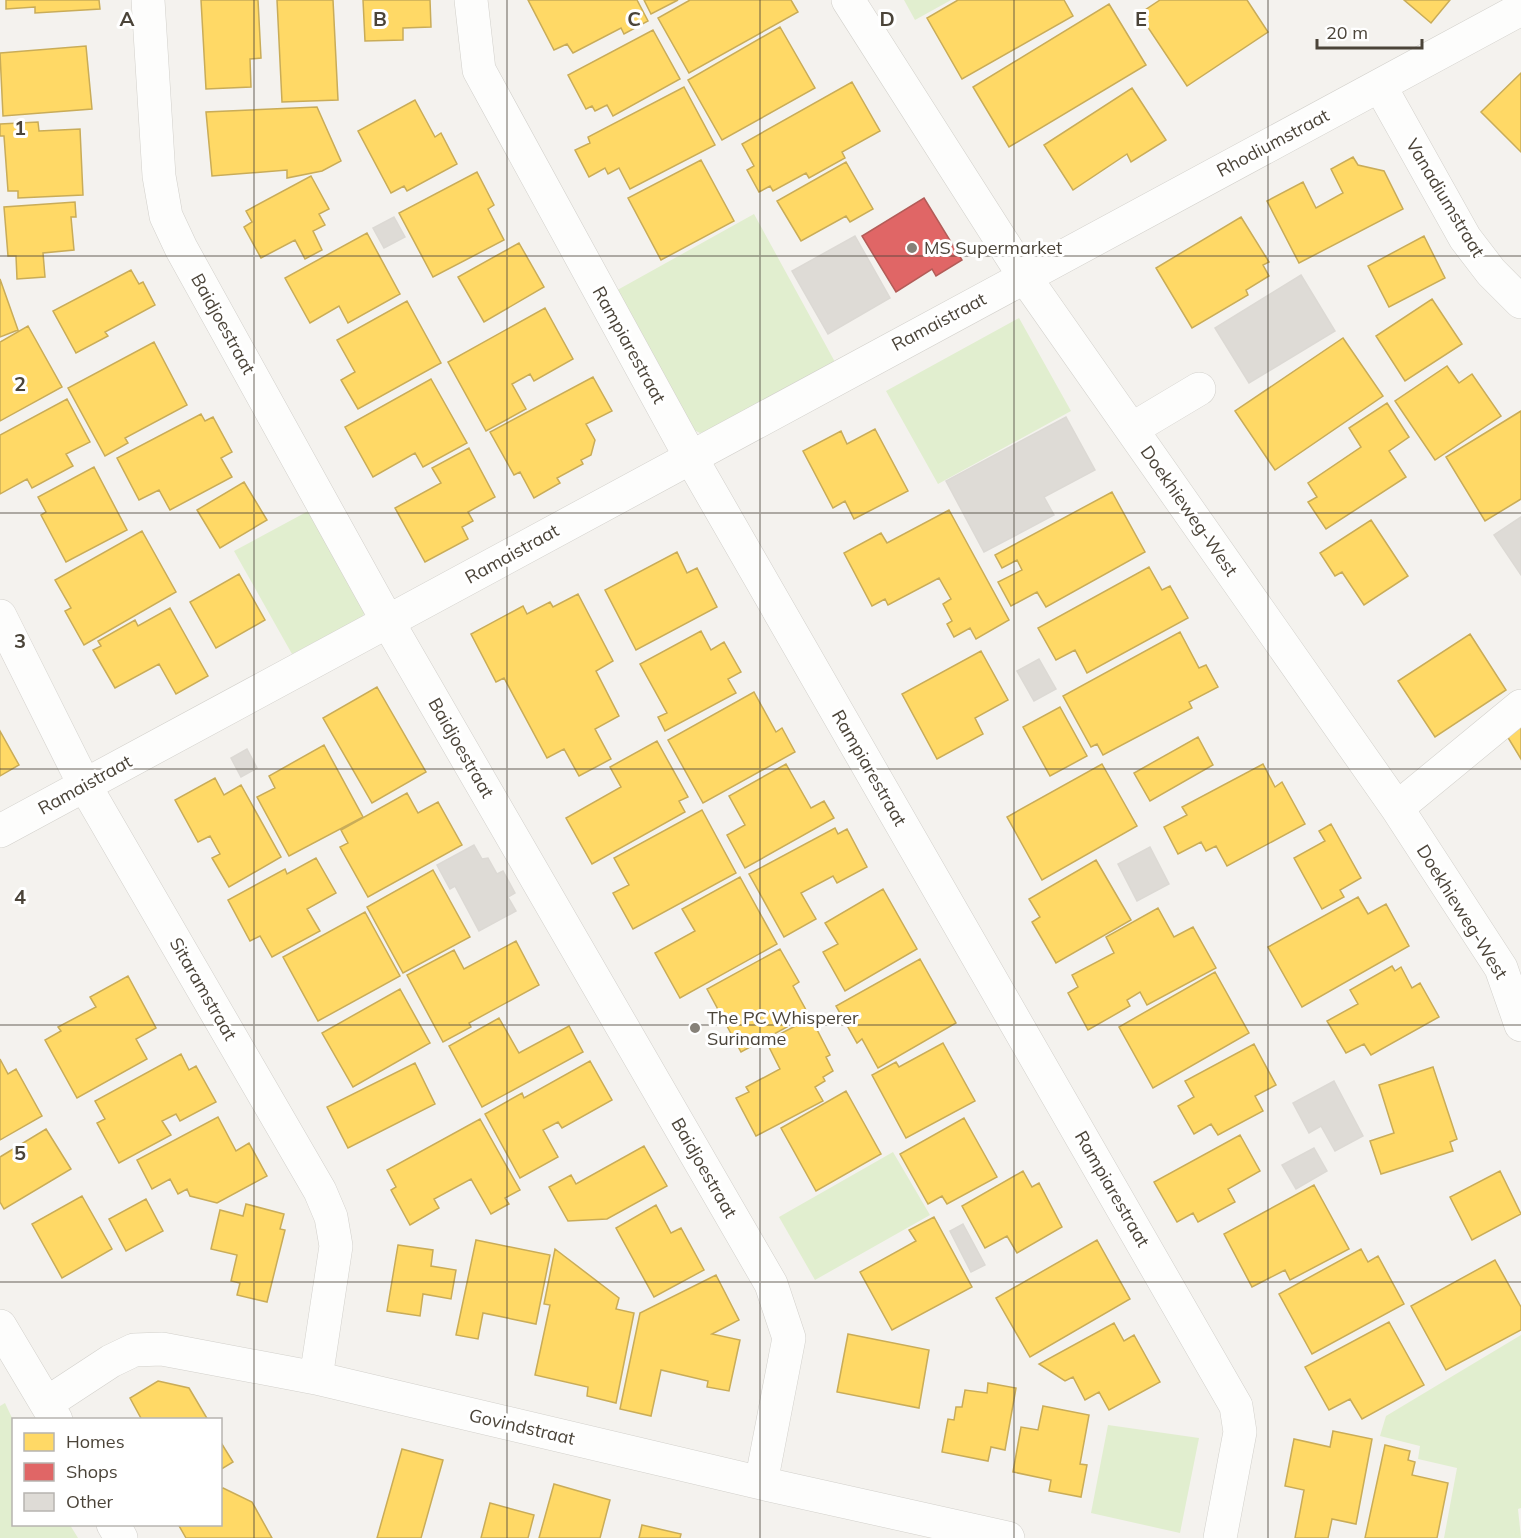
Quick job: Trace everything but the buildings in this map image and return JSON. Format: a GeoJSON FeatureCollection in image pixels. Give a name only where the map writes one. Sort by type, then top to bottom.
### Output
{"type":"FeatureCollection","features":[{"type":"Feature","properties":{"kind":"street","name":"Baidjoestraat"},"geometry":{"type":"LineString","coordinates":[[148,0],[159,176],[166,216],[181,248],[388,622],[771,1284],[789,1338],[761,1484]]}},
{"type":"Feature","properties":{"kind":"street","name":"Rampiarestraat"},"geometry":{"type":"LineString","coordinates":[[471,0],[479,70],[690,456],[1236,1406],[1240,1432],[1221,1538]]}},
{"type":"Feature","properties":{"kind":"street","name":"Doekhieweg-West"},"geometry":{"type":"LineString","coordinates":[[848,0],[1024,276],[1397,808],[1511,962],[1521,1025]]}},
{"type":"Feature","properties":{"kind":"street","name":"Rhodiumstraat"},"geometry":{"type":"LineString","coordinates":[[1024,276],[1521,9]]}},
{"type":"Feature","properties":{"kind":"street","name":"Vanadiumstraat"},"geometry":{"type":"LineString","coordinates":[[1380,86],[1465,238],[1491,272],[1521,302]]}},
{"type":"Feature","properties":{"kind":"street","name":"Ramaistraat"},"geometry":{"type":"LineString","coordinates":[[0,831],[1024,276]]}},
{"type":"Feature","properties":{"kind":"street"},"geometry":{"type":"LineString","coordinates":[[1132,429],[1199,390]]}},
{"type":"Feature","properties":{"kind":"street","name":"Sitaramstraat"},"geometry":{"type":"LineString","coordinates":[[0,616],[84,784],[320,1191],[331,1217],[336,1246],[316,1378]]}},
{"type":"Feature","properties":{"kind":"street"},"geometry":{"type":"LineString","coordinates":[[1397,808],[1521,706]]}},
{"type":"Feature","properties":{"kind":"street"},"geometry":{"type":"LineString","coordinates":[[0,1326],[52,1411]]}},
{"type":"Feature","properties":{"kind":"street","name":"Govindstraat"},"geometry":{"type":"LineString","coordinates":[[52,1411],[111,1360],[134,1350],[162,1349],[316,1378],[761,1484],[1008,1538]]}},
{"type":"Feature","properties":{"kind":"green space"},"geometry":{"type":"Polygon","coordinates":[[[904,0],[951,0],[915,20],[904,0]]]}},
{"type":"Feature","properties":{"kind":"green space"},"geometry":{"type":"Polygon","coordinates":[[[754,214],[835,362],[700,433],[692,429],[612,293],[754,214]]]}},
{"type":"Feature","properties":{"kind":"green space"},"geometry":{"type":"Polygon","coordinates":[[[1019,318],[1071,411],[938,484],[886,391],[1019,318]]]}},
{"type":"Feature","properties":{"kind":"green space"},"geometry":{"type":"Polygon","coordinates":[[[312,509],[367,609],[362,617],[292,654],[234,551],[312,509]]]}},
{"type":"Feature","properties":{"kind":"green space"},"geometry":{"type":"Polygon","coordinates":[[[893,1152],[930,1215],[815,1280],[779,1217],[893,1152]]]}},
{"type":"Feature","properties":{"kind":"green space"},"geometry":{"type":"Polygon","coordinates":[[[1521,1335],[1521,1508],[1518,1509],[1521,1538],[1444,1538],[1457,1468],[1418,1459],[1420,1446],[1380,1436],[1386,1416],[1521,1335]]]}},
{"type":"Feature","properties":{"kind":"green space"},"geometry":{"type":"Polygon","coordinates":[[[5,1403],[12,1418],[12,1526],[71,1526],[78,1538],[0,1538],[0,1406],[5,1403]]]}},
{"type":"Feature","properties":{"kind":"green space"},"geometry":{"type":"Polygon","coordinates":[[[1108,1425],[1199,1438],[1180,1533],[1091,1513],[1108,1425]]]}},
{"type":"Feature","properties":{"kind":"place","name":"MS Supermarket"},"geometry":{"type":"Point","coordinates":[912,248]}},
{"type":"Feature","properties":{"kind":"place","name":"The PC Whisperer Suriname"},"geometry":{"type":"Point","coordinates":[695,1028]}}]}
